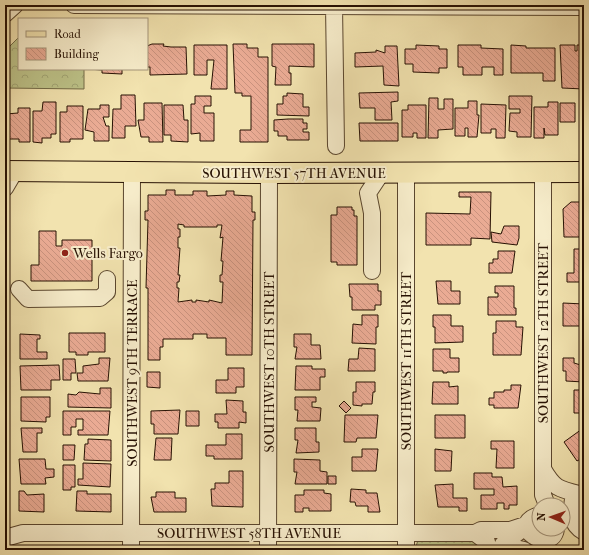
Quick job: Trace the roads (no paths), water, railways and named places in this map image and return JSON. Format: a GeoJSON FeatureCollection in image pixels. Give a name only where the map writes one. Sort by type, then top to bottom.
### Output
{"type":"FeatureCollection","features":[{"type":"Feature","properties":{"kind":"main road","name":"SOUTHWEST 57TH AVENUE"},"geometry":{"type":"LineString","coordinates":[[8,177],[132,172],[584,172]]}},
{"type":"Feature","properties":{"kind":"street"},"geometry":{"type":"LineString","coordinates":[[5,14],[15,5]]}},
{"type":"Feature","properties":{"kind":"street"},"geometry":{"type":"LineString","coordinates":[[74,5],[584,7]]}},
{"type":"Feature","properties":{"kind":"street"},"geometry":{"type":"LineString","coordinates":[[334,6],[336,146]]}},
{"type":"Feature","properties":{"kind":"street","name":"SOUTHWEST 9TH TERRACE"},"geometry":{"type":"LineString","coordinates":[[131,550],[132,172]]}},
{"type":"Feature","properties":{"kind":"street"},"geometry":{"type":"LineString","coordinates":[[372,271],[372,213],[368,193],[382,172]]}},
{"type":"Feature","properties":{"kind":"street","name":"SOUTHWEST 12TH STREET"},"geometry":{"type":"LineString","coordinates":[[540,497],[543,469],[543,172]]}},
{"type":"Feature","properties":{"kind":"street","name":"SOUTHWEST 10TH STREET"},"geometry":{"type":"LineString","coordinates":[[268,550],[269,173]]}},
{"type":"Feature","properties":{"kind":"street","name":"SOUTHWEST 11TH STREET"},"geometry":{"type":"LineString","coordinates":[[406,173],[406,550]]}},
{"type":"Feature","properties":{"kind":"street"},"geometry":{"type":"LineString","coordinates":[[19,289],[28,299],[100,298],[106,292],[107,279]]}},
{"type":"Feature","properties":{"kind":"street"},"geometry":{"type":"LineString","coordinates":[[543,469],[556,487],[563,491],[578,495]]}},
{"type":"Feature","properties":{"kind":"street"},"geometry":{"type":"LineString","coordinates":[[571,504],[578,495]]}},
{"type":"Feature","properties":{"kind":"street"},"geometry":{"type":"LineString","coordinates":[[531,517],[503,544],[536,542],[579,535],[584,532],[576,527],[572,518],[578,495]]}},
{"type":"Feature","properties":{"kind":"street","name":"SOUTHWEST 58TH AVENUE"},"geometry":{"type":"LineString","coordinates":[[5,538],[23,533],[475,533],[481,530],[510,530],[531,515]]}},
{"type":"Feature","properties":{"kind":"street","name":"SOUTHWEST 12TH STREET"},"geometry":{"type":"LineString","coordinates":[[531,526],[528,533],[531,536]]}},
{"type":"Feature","properties":{"kind":"street","name":"SOUTHWEST 58TH AVENUE"},"geometry":{"type":"LineString","coordinates":[[5,527],[16,529],[23,533]]}},
{"type":"Feature","properties":{"kind":"street"},"geometry":{"type":"LineString","coordinates":[[475,533],[485,539],[488,550]]}},
{"type":"Feature","properties":{"kind":"place","name":"Wells Fargo"},"geometry":{"type":"Point","coordinates":[65,253]}}]}
